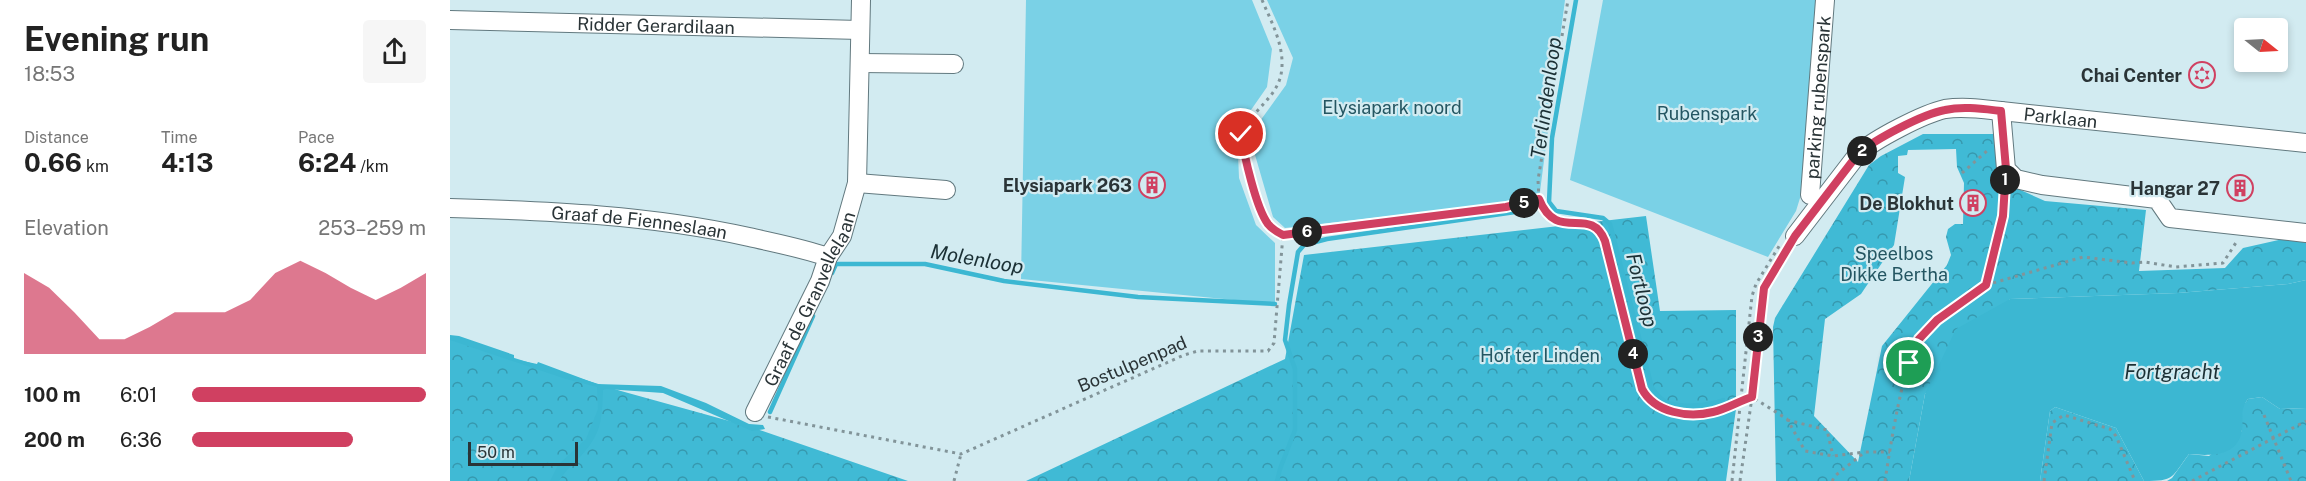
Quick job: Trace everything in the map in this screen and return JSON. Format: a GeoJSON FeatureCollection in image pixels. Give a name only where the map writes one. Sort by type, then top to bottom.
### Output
{"type":"FeatureCollection","features":[{"type":"Feature","properties":{"kind":"street","name":"Graaf de Granvellelaan"},"geometry":{"type":"LineString","coordinates":[[755,412],[820,280],[828,257],[842,236],[857,183],[861,0]]}},
{"type":"Feature","properties":{"kind":"street","name":"parking rubenspark"},"geometry":{"type":"LineString","coordinates":[[1810,195],[1825,0]]}},
{"type":"Feature","properties":{"kind":"street","name":"Ridder Gerardilaan"},"geometry":{"type":"LineString","coordinates":[[450,20],[860,30]]}},
{"type":"Feature","properties":{"kind":"street"},"geometry":{"type":"LineString","coordinates":[[860,63],[954,64]]}},
{"type":"Feature","properties":{"kind":"street","name":"Parklaan"},"geometry":{"type":"LineString","coordinates":[[1791,235],[1827,198],[1852,161],[1868,146],[1933,113],[1946,109],[2001,111],[2306,143]]}},
{"type":"Feature","properties":{"kind":"street"},"geometry":{"type":"LineString","coordinates":[[2001,111],[2006,169],[2016,179],[2042,186],[2157,199],[2170,218],[2306,233]]}},
{"type":"Feature","properties":{"kind":"street"},"geometry":{"type":"LineString","coordinates":[[857,183],[946,190]]}},
{"type":"Feature","properties":{"kind":"street","name":"Graaf de Fienneslaan"},"geometry":{"type":"LineString","coordinates":[[450,208],[557,211],[653,220],[737,235],[828,257]]}},
{"type":"Feature","properties":{"kind":"path"},"geometry":{"type":"LineString","coordinates":[[1262,0],[1277,35],[1282,66],[1278,87],[1241,134],[1262,215],[1269,225],[1283,235],[1506,207],[1539,199]]}},
{"type":"Feature","properties":{"kind":"path"},"geometry":{"type":"LineString","coordinates":[[1568,0],[1538,180],[1539,199],[1544,211],[1552,219],[1591,225],[1602,233],[1642,389],[1653,404],[1667,410],[1700,414],[1724,409],[1752,397]]}},
{"type":"Feature","properties":{"kind":"path"},"geometry":{"type":"LineString","coordinates":[[1962,173],[2002,134]]}},
{"type":"Feature","properties":{"kind":"path"},"geometry":{"type":"LineString","coordinates":[[1986,285],[2003,216],[2006,169]]}},
{"type":"Feature","properties":{"kind":"path","name":"Bostulpenpad"},"geometry":{"type":"LineString","coordinates":[[961,454],[1184,355],[1198,351],[1268,351],[1274,343],[1283,235]]}},
{"type":"Feature","properties":{"kind":"path"},"geometry":{"type":"LineString","coordinates":[[1740,481],[1764,288],[1791,235]]}},
{"type":"Feature","properties":{"kind":"path"},"geometry":{"type":"LineString","coordinates":[[1732,481],[1752,296],[1756,284],[1791,235]]}},
{"type":"Feature","properties":{"kind":"path"},"geometry":{"type":"LineString","coordinates":[[1885,481],[1909,363],[1919,339],[1937,320],[1986,285],[2083,257],[2176,267],[2223,263],[2237,241]]}},
{"type":"Feature","properties":{"kind":"path"},"geometry":{"type":"LineString","coordinates":[[1752,397],[1787,419],[1827,430],[1833,456]]}},
{"type":"Feature","properties":{"kind":"path"},"geometry":{"type":"LineString","coordinates":[[755,412],[772,419],[961,454],[954,479]]}},
{"type":"Feature","properties":{"kind":"path"},"geometry":{"type":"LineString","coordinates":[[2044,481],[2052,423],[2064,415],[2110,429],[2116,435],[2135,481]]}},
{"type":"Feature","properties":{"kind":"path"},"geometry":{"type":"LineString","coordinates":[[2264,415],[2291,481]]}},
{"type":"Feature","properties":{"kind":"path"},"geometry":{"type":"LineString","coordinates":[[1787,419],[1805,451],[1833,456],[1890,452]]}},
{"type":"Feature","properties":{"kind":"path"},"geometry":{"type":"LineString","coordinates":[[2192,481],[2306,421]]}},
{"type":"Feature","properties":{"kind":"path"},"geometry":{"type":"LineString","coordinates":[[1832,481],[1836,475],[1866,452]]}},
{"type":"Feature","properties":{"kind":"green space"},"geometry":{"type":"Polygon","coordinates":[[[1026,0],[1252,0],[1272,49],[1267,87],[1237,130],[1239,178],[1256,225],[1275,243],[1275,304],[1021,279],[1026,0]]]}},
{"type":"Feature","properties":{"kind":"green space","name":"Elysiapark noord"},"geometry":{"type":"Polygon","coordinates":[[[1267,0],[1565,0],[1539,199],[1285,228],[1273,217],[1251,141],[1260,121],[1286,85],[1293,58],[1267,0]]]}},
{"type":"Feature","properties":{"kind":"green space","name":"Rubenspark"},"geometry":{"type":"Polygon","coordinates":[[[1603,0],[1830,0],[1816,146],[1796,211],[1768,257],[1570,180],[1603,0]]]}},
{"type":"Feature","properties":{"kind":"green space"},"geometry":{"type":"Polygon","coordinates":[[[1923,134],[1995,134],[1997,151],[2007,184],[2045,201],[2146,210],[2139,271],[2225,268],[2243,248],[2283,239],[2306,241],[2306,280],[2288,284],[2178,293],[2010,299],[1925,394],[1909,481],[1776,481],[1773,327],[1775,318],[1869,165],[1881,156],[1923,134]],[[1956,149],[1908,150],[1907,155],[1898,156],[1898,173],[1905,177],[1894,245],[1861,294],[1825,319],[1814,416],[1858,462],[1882,346],[1947,265],[1951,255],[1946,237],[1948,229],[1955,224],[1963,224],[1964,183],[1957,167],[1956,149]]]}},
{"type":"Feature","properties":{"kind":"green space","name":"Hof ter Linden"},"geometry":{"type":"Polygon","coordinates":[[[1646,216],[1660,311],[1736,310],[1736,409],[1726,481],[1026,481],[1285,359],[1304,255],[1646,216]]]}},
{"type":"Feature","properties":{"kind":"green space"},"geometry":{"type":"Polygon","coordinates":[[[450,338],[621,391],[751,427],[908,481],[450,481],[450,338]]]}},
{"type":"Feature","properties":{"kind":"green space"},"geometry":{"type":"Polygon","coordinates":[[[2262,397],[2280,409],[2306,408],[2306,481],[2167,481],[2172,478],[2189,454],[2209,456],[2242,431],[2242,407],[2248,399],[2262,397]]]}},
{"type":"Feature","properties":{"kind":"green space"},"geometry":{"type":"Polygon","coordinates":[[[2055,407],[2116,428],[2144,481],[2040,481],[2050,411],[2055,407]]]}},
{"type":"Feature","properties":{"kind":"water","name":"Fortgracht"},"geometry":{"type":"Polygon","coordinates":[[[2306,280],[2306,408],[2280,409],[2262,397],[2248,399],[2243,410],[2239,439],[2229,450],[2206,455],[2189,454],[2175,473],[2167,479],[2144,481],[2116,428],[2055,407],[2050,411],[2040,481],[1909,481],[1925,394],[1956,329],[2010,299],[2178,293],[2288,284],[2306,280]]]}},
{"type":"Feature","properties":{"kind":"water"},"geometry":{"type":"Polygon","coordinates":[[[450,335],[514,355],[514,359],[537,364],[538,362],[597,384],[661,386],[706,403],[749,424],[763,425],[765,429],[752,431],[663,393],[606,389],[603,390],[600,425],[593,440],[559,481],[550,481],[558,465],[586,439],[598,409],[597,387],[566,379],[450,340],[450,335]]]}},
{"type":"Feature","properties":{"kind":"waterway","name":"Fortloop"},"geometry":{"type":"LineString","coordinates":[[1576,0],[1552,138],[1549,202],[1556,211],[1603,218],[1610,224],[1652,388],[1658,396],[1666,402],[1686,406],[1710,404],[1723,400]]}},
{"type":"Feature","properties":{"kind":"waterway","name":"Terlindenloop"},"geometry":{"type":"LineString","coordinates":[[1277,481],[1295,430],[1295,369],[1285,340],[1298,252],[1304,245],[1327,239],[1530,210]]}},
{"type":"Feature","properties":{"kind":"waterway","name":"Molenloop"},"geometry":{"type":"LineString","coordinates":[[832,273],[836,264],[925,264],[1004,281],[1138,297],[1275,304]]}},
{"type":"Feature","properties":{"kind":"waterway","name":"Molenloop"},"geometry":{"type":"LineString","coordinates":[[770,412],[813,316]]}},
{"type":"Feature","properties":{"kind":"place","name":"Chai Center"},"geometry":{"type":"Point","coordinates":[2202,75]}},
{"type":"Feature","properties":{"kind":"place","name":"Elysiapark 263"},"geometry":{"type":"Point","coordinates":[1152,185]}},
{"type":"Feature","properties":{"kind":"place","name":"Hangar 27"},"geometry":{"type":"Point","coordinates":[2240,188]}},
{"type":"Feature","properties":{"kind":"place","name":"De Blokhut"},"geometry":{"type":"Point","coordinates":[1973,203]}},
{"type":"Feature","properties":{"kind":"route"},"geometry":{"type":"LineString","coordinates":[[1241,134],[1262,215],[1275,231],[1283,235],[1422,219],[1506,207],[1539,199],[1544,211],[1552,219],[1595,226],[1602,233],[1605,241],[1642,389],[1646,397],[1661,408],[1700,414],[1724,409],[1752,397],[1764,288],[1795,236],[1827,198],[1858,154],[1868,146],[1933,113],[1946,109],[2001,111],[2006,169],[2003,216],[1986,285],[1937,320],[1919,339],[1909,363]]}},
{"type":"Feature","properties":{"kind":"park label","name":"Speelbos Dikke Bertha"},"geometry":{"type":"Point","coordinates":[1894,263]}}]}
